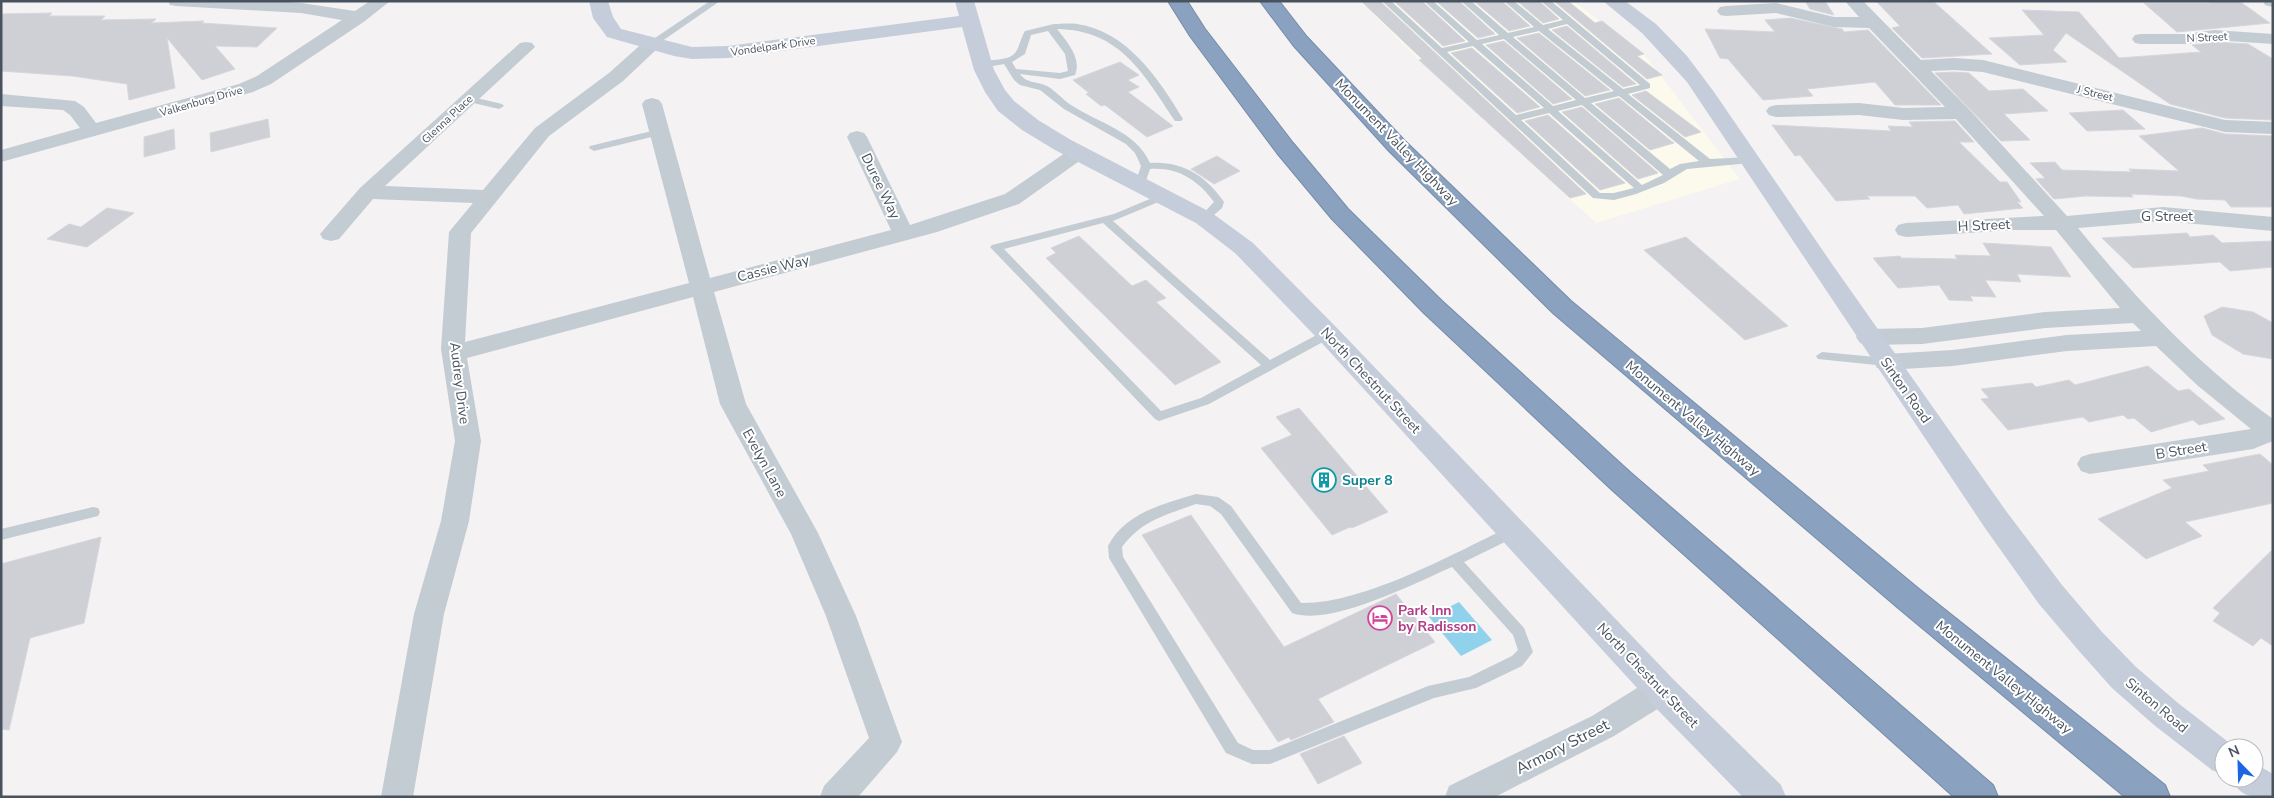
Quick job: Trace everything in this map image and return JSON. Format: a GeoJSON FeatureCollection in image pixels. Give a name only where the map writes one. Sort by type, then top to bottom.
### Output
{"type":"FeatureCollection","features":[{"type":"Feature","properties":{"kind":"highway"},"geometry":{"type":"LineString","coordinates":[[1176,1],[1197,32],[1285,148],[1340,214],[1433,307],[1621,481],[1980,797]]}},
{"type":"Feature","properties":{"kind":"highway","name":"Monument Valley Highway"},"geometry":{"type":"LineString","coordinates":[[1269,1],[1300,41],[1397,146],[1562,307],[1908,598],[2152,797]]}},
{"type":"Feature","properties":{"kind":"street"},"geometry":{"type":"LineString","coordinates":[[176,1],[301,8],[360,17]]}},
{"type":"Feature","properties":{"kind":"street","name":"Valkenburg Drive"},"geometry":{"type":"LineString","coordinates":[[1,156],[246,88],[264,80],[382,1]]}},
{"type":"Feature","properties":{"kind":"street","name":"Vondelpark Drive"},"geometry":{"type":"LineString","coordinates":[[598,1],[603,18],[614,33],[692,53],[728,52],[966,10]]}},
{"type":"Feature","properties":{"kind":"street","name":"Sinton Road"},"geometry":{"type":"LineString","coordinates":[[1612,1],[1640,20],[1676,54],[1750,160],[1868,337],[2014,547],[2072,622],[2132,685],[2214,751]]}},
{"type":"Feature","properties":{"kind":"street"},"geometry":{"type":"LineString","coordinates":[[1854,1],[1962,113],[2062,223],[2138,315],[2221,393],[2272,431]]}},
{"type":"Feature","properties":{"kind":"street"},"geometry":{"type":"LineString","coordinates":[[1726,11],[1776,8],[1834,22],[1875,23]]}},
{"type":"Feature","properties":{"kind":"street","name":"North Chestnut Street"},"geometry":{"type":"LineString","coordinates":[[966,10],[982,65],[995,92],[1012,112],[1030,126],[1078,153],[1143,175],[1164,196],[1204,218],[1244,248],[1328,334],[1661,690],[1768,797]]}},
{"type":"Feature","properties":{"kind":"street","name":"N Street"},"geometry":{"type":"LineString","coordinates":[[2141,39],[2186,39],[2229,35],[2273,39]]}},
{"type":"Feature","properties":{"kind":"street","name":"Audrey Drive"},"geometry":{"type":"LineString","coordinates":[[397,797],[429,614],[455,521],[468,441],[454,353],[460,232],[542,132],[616,77],[652,44]]}},
{"type":"Feature","properties":{"kind":"street","name":"Glenna Place"},"geometry":{"type":"LineString","coordinates":[[331,234],[367,192],[526,46]]}},
{"type":"Feature","properties":{"kind":"street","name":"J Street"},"geometry":{"type":"LineString","coordinates":[[1917,66],[1954,64],[1983,66],[2225,126],[2273,128]]}},
{"type":"Feature","properties":{"kind":"street"},"geometry":{"type":"LineString","coordinates":[[1,100],[68,105],[77,111],[92,131]]}},
{"type":"Feature","properties":{"kind":"street","name":"Evelyn Lane"},"geometry":{"type":"LineString","coordinates":[[652,104],[733,404],[804,533],[841,616],[886,742],[836,797]]}},
{"type":"Feature","properties":{"kind":"street"},"geometry":{"type":"LineString","coordinates":[[1776,110],[1859,108],[1903,114],[1962,113]]}},
{"type":"Feature","properties":{"kind":"street","name":"Duree Way"},"geometry":{"type":"LineString","coordinates":[[857,137],[904,234]]}},
{"type":"Feature","properties":{"kind":"street","name":"Cassie Way"},"geometry":{"type":"LineString","coordinates":[[454,353],[904,234],[1012,199],[1078,153]]}},
{"type":"Feature","properties":{"kind":"street"},"geometry":{"type":"LineString","coordinates":[[367,192],[489,197]]}},
{"type":"Feature","properties":{"kind":"street","name":"G Street"},"geometry":{"type":"LineString","coordinates":[[2062,223],[2163,214],[2273,224]]}},
{"type":"Feature","properties":{"kind":"street","name":"H Street"},"geometry":{"type":"LineString","coordinates":[[1906,230],[2014,223],[2062,223]]}},
{"type":"Feature","properties":{"kind":"street"},"geometry":{"type":"LineString","coordinates":[[1868,337],[1922,336],[2045,320],[2138,315]]}},
{"type":"Feature","properties":{"kind":"street"},"geometry":{"type":"LineString","coordinates":[[1886,362],[1954,358],[2067,343],[2161,338]]}},
{"type":"Feature","properties":{"kind":"street","name":"B Street"},"geometry":{"type":"LineString","coordinates":[[2090,464],[2253,439],[2272,431]]}},
{"type":"Feature","properties":{"kind":"street","name":"Armory Street"},"geometry":{"type":"LineString","coordinates":[[1461,797],[1603,726],[1661,690]]}},
{"type":"Feature","properties":{"kind":"street"},"geometry":{"type":"LineString","coordinates":[[2262,788],[2273,796]]}},
{"type":"Feature","properties":{"kind":"lane"},"geometry":{"type":"LineString","coordinates":[[652,44],[716,1]]}},
{"type":"Feature","properties":{"kind":"lane"},"geometry":{"type":"LineString","coordinates":[[1386,1],[1597,196],[1607,198],[1640,188],[1670,175],[1676,170],[1708,163],[1750,160]]}},
{"type":"Feature","properties":{"kind":"lane"},"geometry":{"type":"LineString","coordinates":[[1428,1],[1640,188]]}},
{"type":"Feature","properties":{"kind":"lane"},"geometry":{"type":"LineString","coordinates":[[1465,1],[1670,175]]}},
{"type":"Feature","properties":{"kind":"lane"},"geometry":{"type":"LineString","coordinates":[[1508,1],[1708,163]]}},
{"type":"Feature","properties":{"kind":"lane"},"geometry":{"type":"LineString","coordinates":[[1512,119],[1647,86],[1545,1]]}},
{"type":"Feature","properties":{"kind":"lane"},"geometry":{"type":"LineString","coordinates":[[1439,51],[1570,21]]}},
{"type":"Feature","properties":{"kind":"lane"},"geometry":{"type":"LineString","coordinates":[[982,65],[1007,61],[1018,57],[1022,53],[1024,37],[1028,33],[1050,28],[1085,27],[1110,40],[1141,64],[1163,92],[1178,118]]}},
{"type":"Feature","properties":{"kind":"lane"},"geometry":{"type":"LineString","coordinates":[[1013,71],[1060,76],[1072,73],[1074,67],[1070,53],[1050,28]]}},
{"type":"Feature","properties":{"kind":"lane"},"geometry":{"type":"LineString","coordinates":[[1007,61],[1023,83],[1043,88],[1067,107],[1130,142],[1140,152],[1143,175],[1162,164],[1179,167],[1202,181],[1219,202],[1204,218]]}},
{"type":"Feature","properties":{"kind":"lane"},"geometry":{"type":"LineString","coordinates":[[468,100],[499,106]]}},
{"type":"Feature","properties":{"kind":"lane"},"geometry":{"type":"LineString","coordinates":[[594,148],[660,132]]}},
{"type":"Feature","properties":{"kind":"lane"},"geometry":{"type":"LineString","coordinates":[[1164,196],[1118,216],[996,247],[1159,416],[1205,401],[1328,334]]}},
{"type":"Feature","properties":{"kind":"lane"},"geometry":{"type":"LineString","coordinates":[[1105,219],[1269,366]]}},
{"type":"Feature","properties":{"kind":"lane"},"geometry":{"type":"LineString","coordinates":[[1822,356],[1886,362]]}},
{"type":"Feature","properties":{"kind":"lane"},"geometry":{"type":"LineString","coordinates":[[1454,560],[1518,632],[1526,652],[1517,661],[1471,682],[1433,691],[1270,757],[1261,757],[1252,756],[1232,748],[1116,558],[1115,546],[1128,529],[1144,518],[1196,499],[1213,502],[1226,510],[1297,608],[1310,610],[1342,605],[1454,560],[1512,532]]}},
{"type":"Feature","properties":{"kind":"lane"},"geometry":{"type":"LineString","coordinates":[[1,536],[93,512]]}},
{"type":"Feature","properties":{"kind":"shaded area"},"geometry":{"type":"Polygon","coordinates":[[[1360,1],[1573,1],[1644,54],[1740,179],[1596,223],[1419,60],[1360,1]]]}},
{"type":"Feature","properties":{"kind":"water"},"geometry":{"type":"Polygon","coordinates":[[[1459,602],[1492,640],[1461,656],[1429,617],[1459,602]]]}},
{"type":"Feature","properties":{"kind":"building"},"geometry":{"type":"Polygon","coordinates":[[[1361,1],[1380,1],[1586,194],[1570,198],[1419,60],[1422,59],[1361,1]]]}},
{"type":"Feature","properties":{"kind":"building"},"geometry":{"type":"Polygon","coordinates":[[[1394,1],[1422,1],[1465,41],[1443,46],[1394,1]]]}},
{"type":"Feature","properties":{"kind":"building"},"geometry":{"type":"Polygon","coordinates":[[[1436,1],[1459,1],[1495,34],[1478,38],[1436,1]]]}},
{"type":"Feature","properties":{"kind":"building"},"geometry":{"type":"Polygon","coordinates":[[[1474,1],[1502,1],[1530,26],[1509,31],[1474,1]]]}},
{"type":"Feature","properties":{"kind":"building"},"geometry":{"type":"Polygon","coordinates":[[[1517,1],[1539,1],[1559,19],[1543,23],[1517,1]]]}},
{"type":"Feature","properties":{"kind":"building"},"geometry":{"type":"Polygon","coordinates":[[[1554,1],[1568,1],[1595,23],[1602,21],[1644,54],[1637,56],[1662,75],[1647,79],[1554,1]]]}},
{"type":"Feature","properties":{"kind":"building"},"geometry":{"type":"Polygon","coordinates":[[[1805,1],[1825,1],[1834,15],[1810,9],[1805,1]]]}},
{"type":"Feature","properties":{"kind":"building"},"geometry":{"type":"Polygon","coordinates":[[[1876,1],[1933,1],[1992,54],[1922,58],[1892,28],[1900,26],[1876,1]]]}},
{"type":"Feature","properties":{"kind":"building"},"geometry":{"type":"Polygon","coordinates":[[[2207,1],[2239,1],[2270,23],[2177,32],[2144,3],[2210,3],[2207,1]]]}},
{"type":"Feature","properties":{"kind":"building"},"geometry":{"type":"Polygon","coordinates":[[[2022,10],[2079,12],[2119,58],[2201,52],[2192,45],[2214,42],[2248,44],[2273,59],[2273,120],[2225,118],[2170,104],[2066,33],[2053,50],[2067,62],[2020,65],[1989,38],[2044,35],[2022,10]]]}},
{"type":"Feature","properties":{"kind":"building"},"geometry":{"type":"Polygon","coordinates":[[[52,13],[49,16],[105,16],[101,20],[156,19],[151,23],[204,21],[202,23],[277,28],[257,47],[215,46],[235,69],[202,80],[167,38],[175,88],[129,100],[127,84],[72,76],[1,71],[1,14],[52,13]]]}},
{"type":"Feature","properties":{"kind":"building"},"geometry":{"type":"Polygon","coordinates":[[[1790,18],[1842,29],[1844,32],[1868,30],[1941,105],[1895,105],[1875,82],[1807,89],[1813,96],[1763,100],[1728,59],[1720,58],[1705,29],[1775,32],[1765,20],[1790,18]]]}},
{"type":"Feature","properties":{"kind":"building"},"geometry":{"type":"Polygon","coordinates":[[[1567,26],[1636,84],[1623,87],[1552,30],[1567,26]]]}},
{"type":"Feature","properties":{"kind":"building"},"geometry":{"type":"Polygon","coordinates":[[[1539,33],[1610,90],[1585,96],[1517,38],[1539,33]]]}},
{"type":"Feature","properties":{"kind":"building"},"geometry":{"type":"Polygon","coordinates":[[[1504,41],[1572,99],[1553,104],[1486,45],[1504,41]]]}},
{"type":"Feature","properties":{"kind":"building"},"geometry":{"type":"Polygon","coordinates":[[[1472,48],[1540,107],[1517,113],[1451,53],[1472,48]]]}},
{"type":"Feature","properties":{"kind":"building"},"geometry":{"type":"Polygon","coordinates":[[[1120,62],[1139,75],[1128,80],[1139,87],[1128,92],[1173,126],[1147,137],[1105,105],[1101,106],[1073,80],[1120,62]]]}},
{"type":"Feature","properties":{"kind":"building"},"geometry":{"type":"Polygon","coordinates":[[[1935,73],[1969,73],[1989,91],[2023,89],[2048,111],[2004,114],[2030,140],[2001,141],[1935,73]]]}},
{"type":"Feature","properties":{"kind":"building"},"geometry":{"type":"Polygon","coordinates":[[[1646,91],[1701,132],[1685,137],[1632,95],[1646,91]]]}},
{"type":"Feature","properties":{"kind":"building"},"geometry":{"type":"Polygon","coordinates":[[[1619,98],[1674,143],[1650,150],[1595,104],[1619,98]]]}},
{"type":"Feature","properties":{"kind":"building"},"geometry":{"type":"Polygon","coordinates":[[[1582,107],[1658,173],[1638,179],[1562,112],[1582,107]]]}},
{"type":"Feature","properties":{"kind":"building"},"geometry":{"type":"Polygon","coordinates":[[[2123,110],[2145,129],[2087,131],[2069,113],[2123,110]]]}},
{"type":"Feature","properties":{"kind":"building"},"geometry":{"type":"Polygon","coordinates":[[[1548,115],[1625,183],[1600,190],[1525,121],[1548,115]]]}},
{"type":"Feature","properties":{"kind":"building"},"geometry":{"type":"Polygon","coordinates":[[[268,119],[270,137],[211,152],[210,133],[268,119]]]}},
{"type":"Feature","properties":{"kind":"building"},"geometry":{"type":"Polygon","coordinates":[[[1955,121],[1974,142],[1959,142],[2000,182],[2007,182],[2021,202],[2017,202],[2023,208],[1964,214],[1958,205],[1927,208],[1915,196],[1867,196],[1870,199],[1836,201],[1800,155],[1795,156],[1772,125],[1891,131],[1888,126],[1913,127],[1909,122],[1955,121]]]}},
{"type":"Feature","properties":{"kind":"building"},"geometry":{"type":"Polygon","coordinates":[[[2202,128],[2225,134],[2273,136],[2273,207],[2231,207],[2225,200],[2131,194],[2133,197],[2086,196],[2054,199],[2036,179],[2045,178],[2030,163],[2055,162],[2062,170],[2131,172],[2129,169],[2179,171],[2139,136],[2202,128]]]}},
{"type":"Feature","properties":{"kind":"building"},"geometry":{"type":"Polygon","coordinates":[[[174,129],[175,149],[144,157],[144,137],[174,129]]]}},
{"type":"Feature","properties":{"kind":"building"},"geometry":{"type":"Polygon","coordinates":[[[1217,156],[1240,171],[1214,184],[1191,169],[1217,156]]]}},
{"type":"Feature","properties":{"kind":"building"},"geometry":{"type":"Polygon","coordinates":[[[107,208],[134,213],[87,247],[47,239],[69,224],[81,227],[107,208]]]}},
{"type":"Feature","properties":{"kind":"building"},"geometry":{"type":"Polygon","coordinates":[[[2187,233],[2190,237],[2213,235],[2222,243],[2273,241],[2273,267],[2230,271],[2220,262],[2133,268],[2102,238],[2187,233]]]}},
{"type":"Feature","properties":{"kind":"building"},"geometry":{"type":"Polygon","coordinates":[[[1079,236],[1132,286],[1146,280],[1166,298],[1156,302],[1221,362],[1175,385],[1046,258],[1056,253],[1051,248],[1079,236]]]}},
{"type":"Feature","properties":{"kind":"building"},"geometry":{"type":"Polygon","coordinates":[[[1686,237],[1788,326],[1745,340],[1644,250],[1686,237]]]}},
{"type":"Feature","properties":{"kind":"building"},"geometry":{"type":"Polygon","coordinates":[[[1983,243],[2051,247],[2071,277],[2017,274],[2021,282],[1985,280],[1996,297],[1970,296],[1973,301],[1949,300],[1939,285],[1898,288],[1873,258],[1900,256],[1901,258],[1957,259],[1955,255],[1991,256],[1983,243]]]}},
{"type":"Feature","properties":{"kind":"building"},"geometry":{"type":"Polygon","coordinates":[[[2222,307],[2253,312],[2273,323],[2273,359],[2243,354],[2212,335],[2204,316],[2222,307]]]}},
{"type":"Feature","properties":{"kind":"building"},"geometry":{"type":"Polygon","coordinates":[[[2148,366],[2178,391],[2189,389],[2225,419],[2199,425],[2193,420],[2151,432],[2134,418],[2128,419],[2123,415],[2089,422],[2083,417],[2008,430],[1981,399],[1989,398],[1981,389],[2032,383],[2036,387],[2069,380],[2075,385],[2148,366]]]}},
{"type":"Feature","properties":{"kind":"building","name":"Super 8"},"geometry":{"type":"Polygon","coordinates":[[[1299,408],[1388,512],[1332,535],[1261,448],[1292,435],[1276,417],[1299,408]]]}},
{"type":"Feature","properties":{"kind":"building"},"geometry":{"type":"Polygon","coordinates":[[[2260,454],[2273,465],[2273,503],[2185,522],[2202,536],[2146,559],[2098,519],[2172,488],[2163,480],[2209,471],[2203,465],[2260,454]]]}},
{"type":"Feature","properties":{"kind":"building","name":"Park Inn by Radisson"},"geometry":{"type":"Polygon","coordinates":[[[1191,515],[1284,647],[1396,594],[1435,642],[1318,699],[1334,722],[1291,740],[1289,737],[1278,742],[1142,535],[1191,515]]]}},
{"type":"Feature","properties":{"kind":"building"},"geometry":{"type":"Polygon","coordinates":[[[101,537],[84,623],[30,638],[9,730],[1,729],[1,564],[101,537]]]}},
{"type":"Feature","properties":{"kind":"building"},"geometry":{"type":"Polygon","coordinates":[[[2273,549],[2273,646],[2261,638],[2253,646],[2213,621],[2220,613],[2213,608],[2273,549]]]}},
{"type":"Feature","properties":{"kind":"building"},"geometry":{"type":"Polygon","coordinates":[[[1344,736],[1362,763],[1318,784],[1300,754],[1344,736]]]}},
{"type":"Feature","properties":{"kind":"place","name":"Super 8"},"geometry":{"type":"Point","coordinates":[1324,480]}},
{"type":"Feature","properties":{"kind":"place","name":"Park Inn by Radisson"},"geometry":{"type":"Point","coordinates":[1380,618]}}]}
